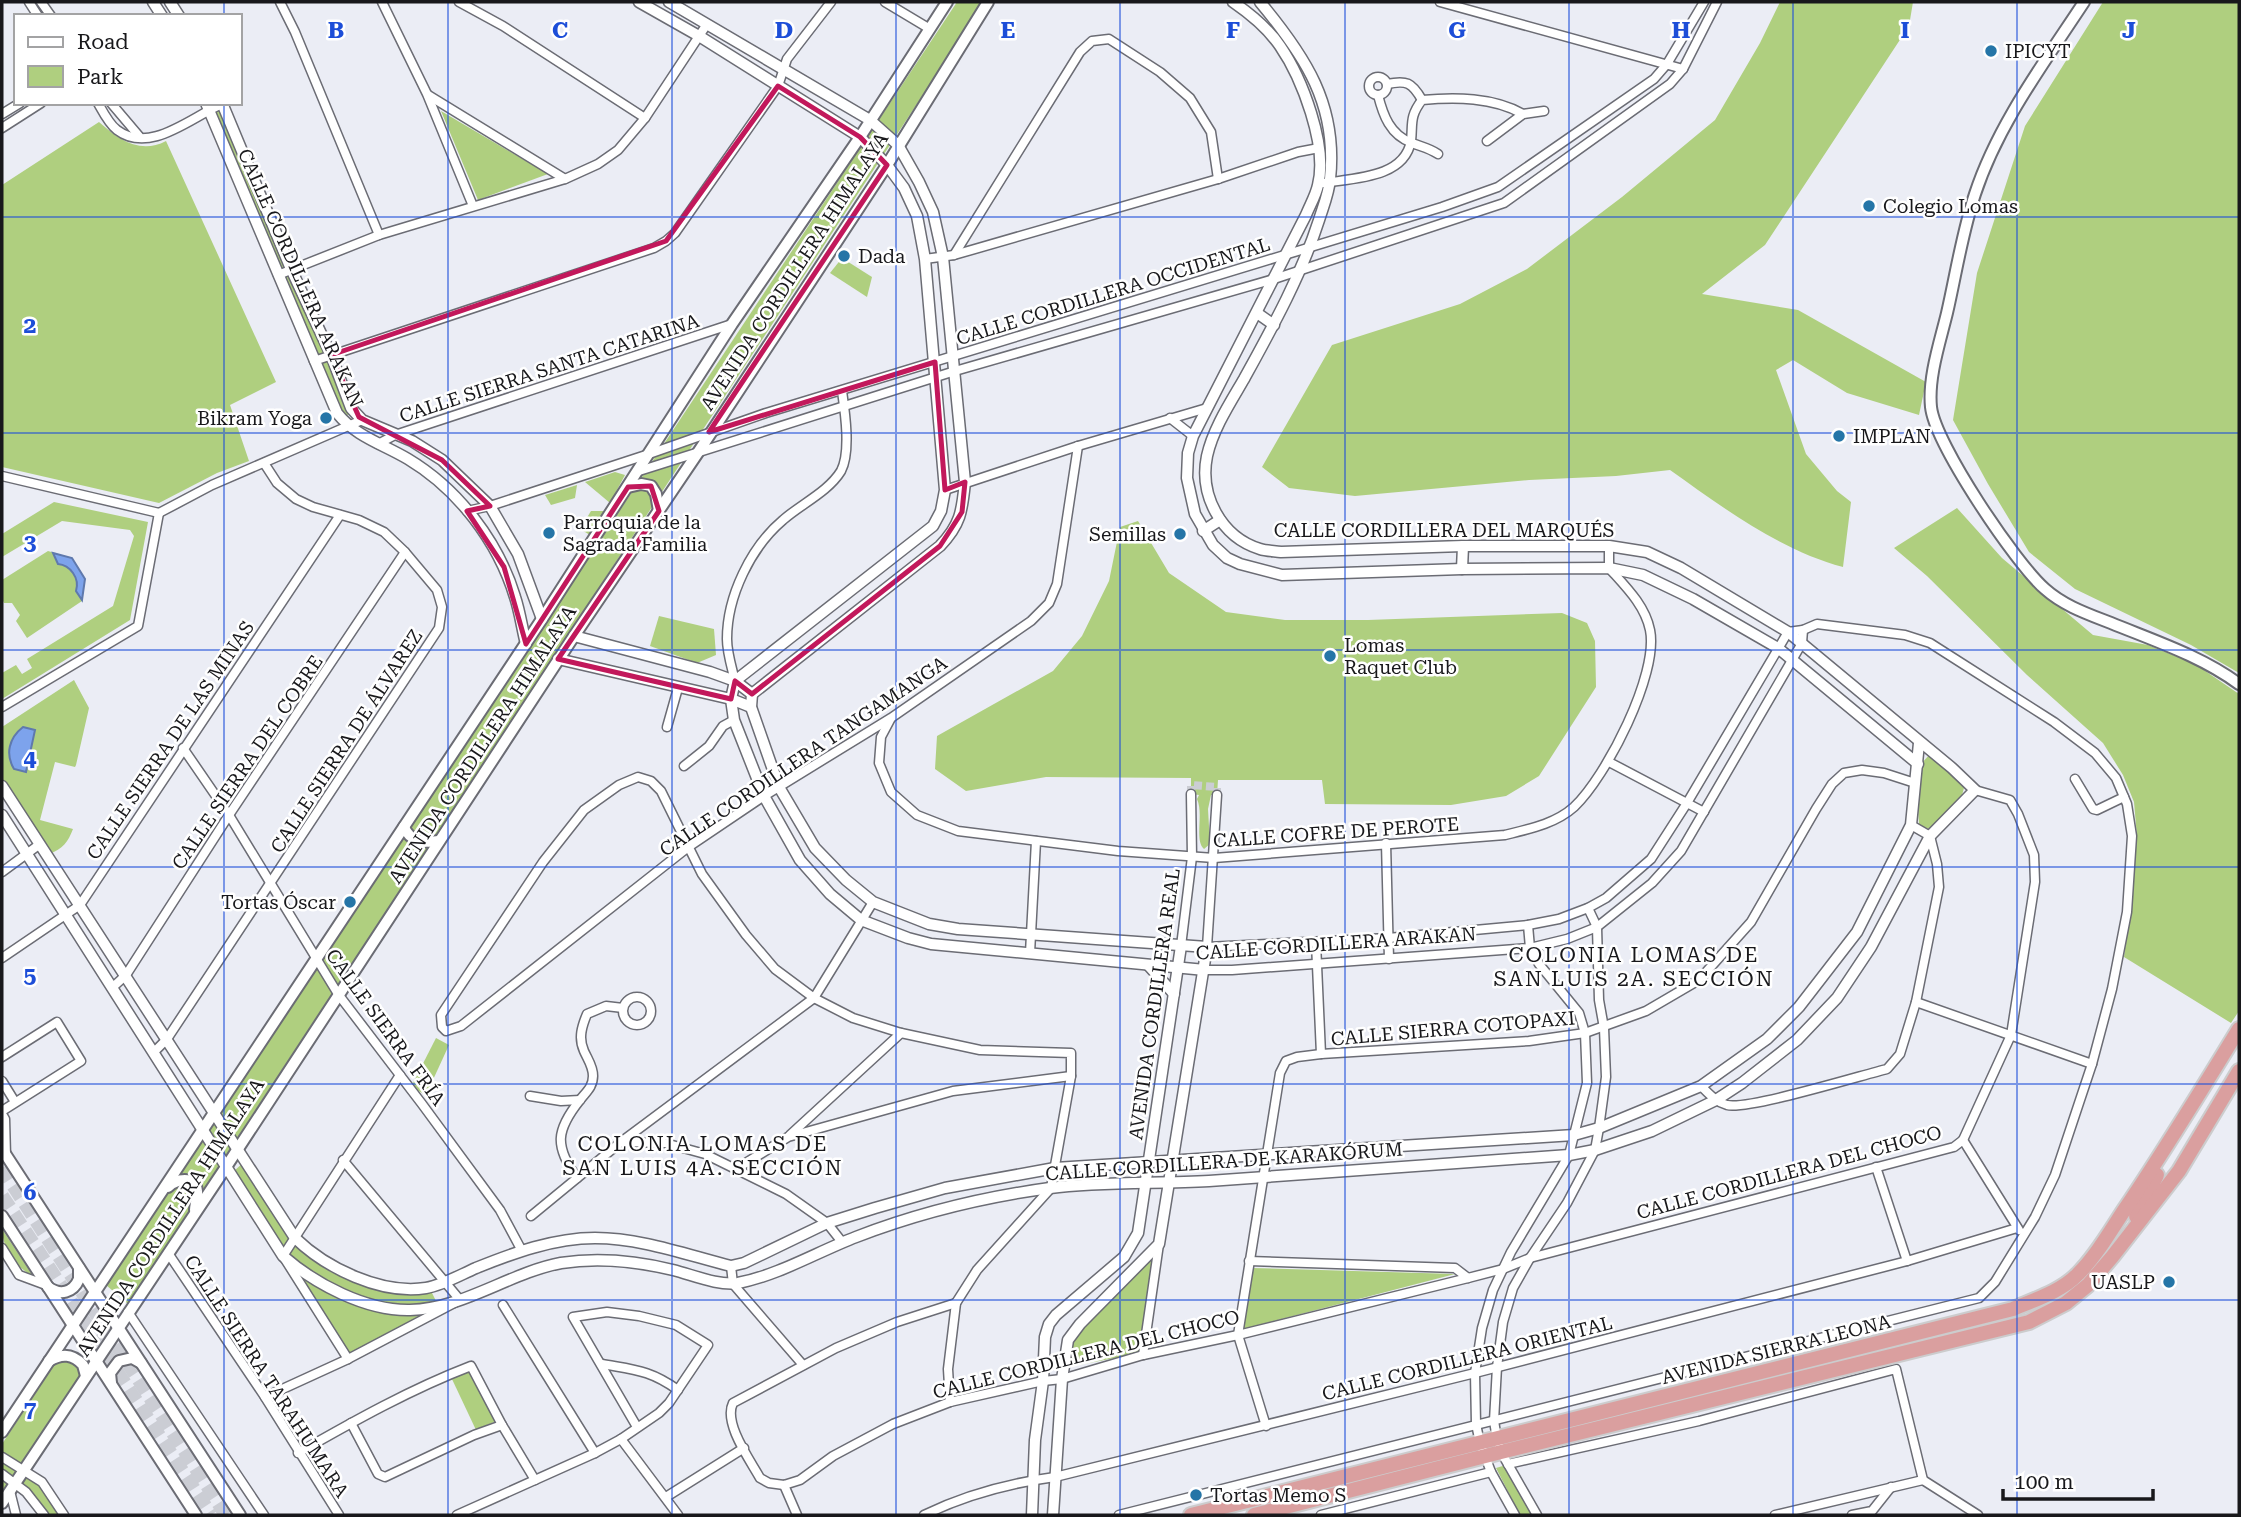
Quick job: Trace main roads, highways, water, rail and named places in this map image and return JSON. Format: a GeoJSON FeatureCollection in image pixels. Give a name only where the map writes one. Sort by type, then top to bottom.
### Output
{"type":"FeatureCollection","features":[{"type":"Feature","properties":{"kind":"highway","name":"AVENIDA SIERRA LEONA"},"geometry":{"type":"LineString","coordinates":[[1191,1515],[1482,1450],[1502,1452],[1630,1413],[2013,1310],[2049,1293],[2077,1275],[2158,1161],[2239,1029]]}},
{"type":"Feature","properties":{"kind":"highway","name":"AVENIDA SIERRA LEONA"},"geometry":{"type":"LineString","coordinates":[[1630,1413],[2029,1322],[2066,1303],[2088,1285],[2115,1254],[2179,1171],[2239,1071]]}},
{"type":"Feature","properties":{"kind":"highway"},"geometry":{"type":"LineString","coordinates":[[2192,1102],[2182,1137],[2192,1149]]}},
{"type":"Feature","properties":{"kind":"highway"},"geometry":{"type":"LineString","coordinates":[[2115,1254],[2155,1180],[2158,1161]]}},
{"type":"Feature","properties":{"kind":"highway","name":"AVENIDA SIERRA LEONA"},"geometry":{"type":"LineString","coordinates":[[1254,1515],[1482,1450]]}},
{"type":"Feature","properties":{"kind":"main road","name":"AVENIDA CORDILLERA HIMALAYA"},"geometry":{"type":"LineString","coordinates":[[2,1432],[526,644],[732,324],[860,137],[947,2]]}},
{"type":"Feature","properties":{"kind":"main road","name":"AVENIDA CORDILLERA HIMALAYA"},"geometry":{"type":"LineString","coordinates":[[2,1503],[887,164],[988,2]]}},
{"type":"Feature","properties":{"kind":"main road"},"geometry":{"type":"LineString","coordinates":[[2084,2],[2015,108],[1974,195],[1941,340],[1931,407],[1939,430],[1962,476],[2019,558],[2045,589],[2069,606],[2199,658],[2239,684]]}},
{"type":"Feature","properties":{"kind":"main road"},"geometry":{"type":"LineString","coordinates":[[628,487],[641,484],[651,486],[656,494],[659,511]]}},
{"type":"Feature","properties":{"kind":"main road"},"geometry":{"type":"LineString","coordinates":[[404,827],[410,837],[419,841],[439,841]]}},
{"type":"Feature","properties":{"kind":"main road"},"geometry":{"type":"LineString","coordinates":[[4,1153],[240,1515]]}},
{"type":"Feature","properties":{"kind":"main road"},"geometry":{"type":"LineString","coordinates":[[156,1200],[175,1181],[186,1179],[194,1183],[197,1191],[194,1213]]}},
{"type":"Feature","properties":{"kind":"main road"},"geometry":{"type":"LineString","coordinates":[[2,1216],[196,1515]]}},
{"type":"Feature","properties":{"kind":"main road"},"geometry":{"type":"LineString","coordinates":[[46,1285],[54,1292],[70,1291],[79,1279],[78,1266]]}},
{"type":"Feature","properties":{"kind":"main road"},"geometry":{"type":"LineString","coordinates":[[49,1361],[58,1356],[70,1356],[83,1365],[86,1376]]}},
{"type":"Feature","properties":{"kind":"main road"},"geometry":{"type":"LineString","coordinates":[[114,1390],[110,1373],[116,1363],[132,1358],[140,1361],[143,1366]]}},
{"type":"Feature","properties":{"kind":"water"},"geometry":{"type":"Polygon","coordinates":[[[53,553],[72,558],[85,579],[82,600],[76,591],[77,581],[73,573],[58,564],[53,553]]]}},
{"type":"Feature","properties":{"kind":"water"},"geometry":{"type":"Polygon","coordinates":[[[23,727],[35,730],[26,772],[14,769],[9,752],[14,736],[23,727]]]}},
{"type":"Feature","properties":{"kind":"tunnel"},"geometry":{"type":"LineString","coordinates":[[1191,794],[1191,785],[1217,787],[1217,795]]}},
{"type":"Feature","properties":{"kind":"tunnel"},"geometry":{"type":"LineString","coordinates":[[2,1168],[226,1515]]}},
{"type":"Feature","properties":{"kind":"tunnel"},"geometry":{"type":"LineString","coordinates":[[2,1196],[211,1515]]}},
{"type":"Feature","properties":{"kind":"place","name":"IPICYT"},"geometry":{"type":"Point","coordinates":[1991,51]}},
{"type":"Feature","properties":{"kind":"place","name":"Colegio Lomas"},"geometry":{"type":"Point","coordinates":[1869,206]}},
{"type":"Feature","properties":{"kind":"place","name":"Dada"},"geometry":{"type":"Point","coordinates":[844,256]}},
{"type":"Feature","properties":{"kind":"place","name":"Bikram Yoga"},"geometry":{"type":"Point","coordinates":[326,418]}},
{"type":"Feature","properties":{"kind":"place","name":"IMPLAN"},"geometry":{"type":"Point","coordinates":[1839,436]}},
{"type":"Feature","properties":{"kind":"place","name":"Parroquia de la Sagrada Familia"},"geometry":{"type":"Point","coordinates":[549,533]}},
{"type":"Feature","properties":{"kind":"place","name":"Semillas"},"geometry":{"type":"Point","coordinates":[1180,534]}},
{"type":"Feature","properties":{"kind":"place","name":"Lomas Raquet Club"},"geometry":{"type":"Point","coordinates":[1330,656]}},
{"type":"Feature","properties":{"kind":"place","name":"Tortas Óscar"},"geometry":{"type":"Point","coordinates":[350,902]}},
{"type":"Feature","properties":{"kind":"place","name":"UASLP"},"geometry":{"type":"Point","coordinates":[2169,1282]}},
{"type":"Feature","properties":{"kind":"place","name":"Tortas Memo S"},"geometry":{"type":"Point","coordinates":[1196,1495]}},
{"type":"Feature","properties":{"kind":"district","name":"COLONIA LOMAS DE SAN LUIS 2A. SECCIÓN"},"geometry":{"type":"Point","coordinates":[1634,967]}},
{"type":"Feature","properties":{"kind":"district","name":"COLONIA LOMAS DE SAN LUIS 4A. SECCIÓN"},"geometry":{"type":"Point","coordinates":[703,1156]}}]}
